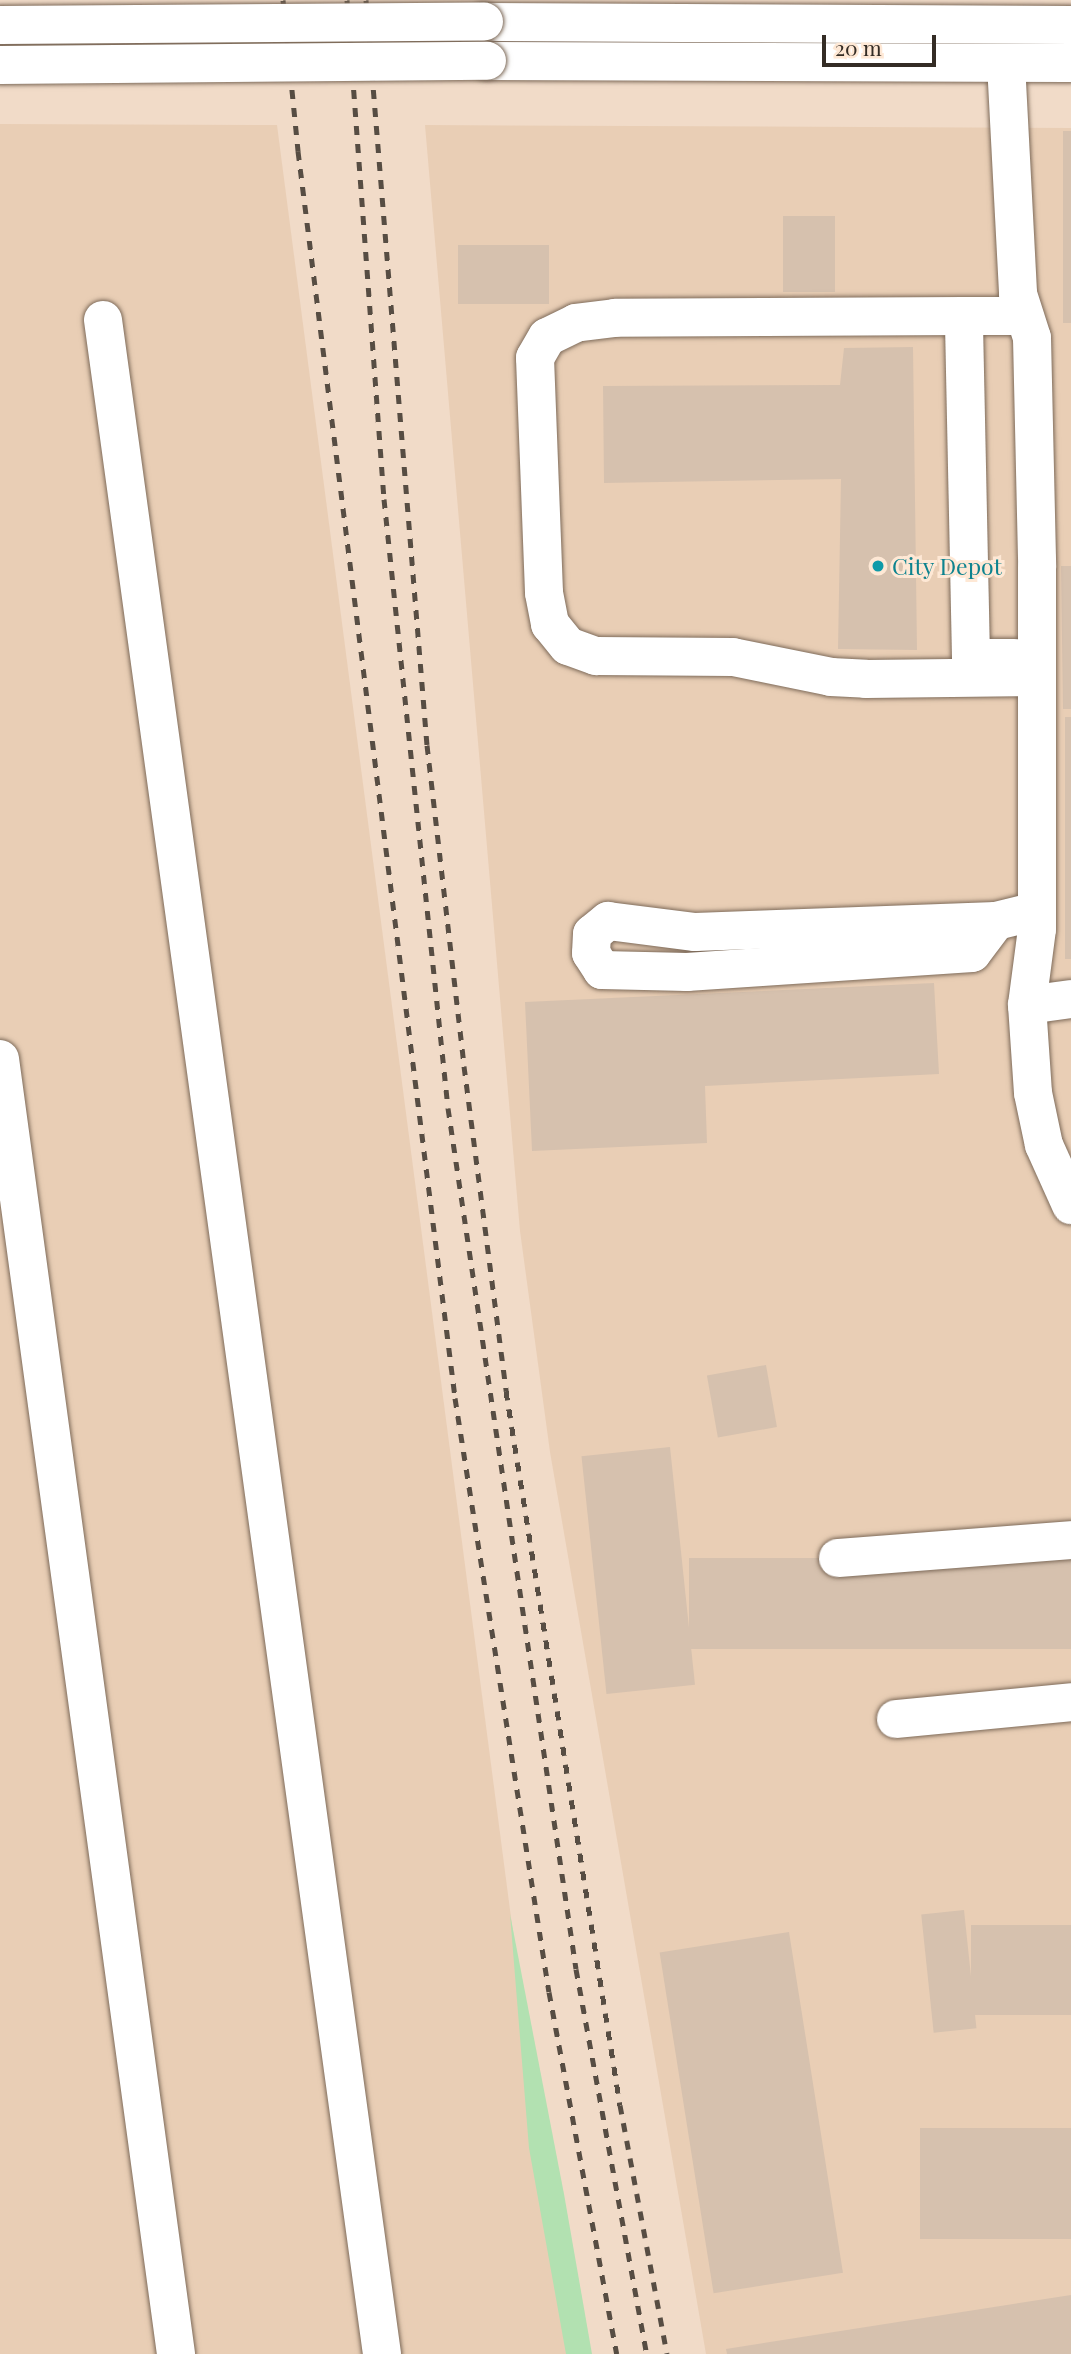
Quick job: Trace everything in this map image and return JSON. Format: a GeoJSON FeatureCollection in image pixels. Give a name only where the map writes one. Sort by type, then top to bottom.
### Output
{"type":"FeatureCollection","features":[{"type":"Feature","properties":{"kind":"street"},"geometry":{"type":"LineString","coordinates":[[904,12],[930,62]]}},
{"type":"Feature","properties":{"kind":"street"},"geometry":{"type":"LineString","coordinates":[[0,25],[484,22],[904,12],[1071,25]]}},
{"type":"Feature","properties":{"kind":"street"},"geometry":{"type":"LineString","coordinates":[[0,65],[488,61],[1071,63]]}},
{"type":"Feature","properties":{"kind":"street"},"geometry":{"type":"LineString","coordinates":[[1006,64],[1018,294],[1032,338],[1037,667],[1037,911],[1027,1005],[1033,1093],[1044,1144],[1071,1205]]}},
{"type":"Feature","properties":{"kind":"street"},"geometry":{"type":"LineString","coordinates":[[964,316],[971,658],[1037,667]]}},
{"type":"Feature","properties":{"kind":"street"},"geometry":{"type":"LineString","coordinates":[[1024,316],[615,318],[576,323],[547,337],[535,358],[548,614],[550,624],[568,646],[596,656],[733,657],[831,677],[1037,667]]}},
{"type":"Feature","properties":{"kind":"street"},"geometry":{"type":"LineString","coordinates":[[103,320],[382,2354]]}},
{"type":"Feature","properties":{"kind":"street"},"geometry":{"type":"LineString","coordinates":[[996,921],[972,953],[687,972],[603,970],[591,953],[593,934],[608,921],[695,932],[996,921],[1037,911]]}},
{"type":"Feature","properties":{"kind":"street"},"geometry":{"type":"LineString","coordinates":[[1027,1005],[1071,999]]}},
{"type":"Feature","properties":{"kind":"street"},"geometry":{"type":"LineString","coordinates":[[0,1059],[176,2354]]}},
{"type":"Feature","properties":{"kind":"street"},"geometry":{"type":"LineString","coordinates":[[838,1558],[1071,1541]]}},
{"type":"Feature","properties":{"kind":"street"},"geometry":{"type":"LineString","coordinates":[[895,1719],[1071,1702]]}},
{"type":"Feature","properties":{"kind":"shaded area"},"geometry":{"type":"Polygon","coordinates":[[[0,124],[277,125],[568,2354],[0,2354],[0,124]]]}},
{"type":"Feature","properties":{"kind":"shaded area"},"geometry":{"type":"Polygon","coordinates":[[[425,125],[1071,128],[1071,2354],[706,2354],[550,1452],[520,1231],[425,125]]]}},
{"type":"Feature","properties":{"kind":"green space"},"geometry":{"type":"Polygon","coordinates":[[[510,1914],[592,2354],[566,2354],[529,2148],[510,1914]]]}},
{"type":"Feature","properties":{"kind":"building"},"geometry":{"type":"Polygon","coordinates":[[[1063,131],[1071,131],[1071,323],[1063,323],[1063,131]]]}},
{"type":"Feature","properties":{"kind":"building"},"geometry":{"type":"Polygon","coordinates":[[[783,216],[835,216],[835,292],[783,292],[783,216]]]}},
{"type":"Feature","properties":{"kind":"building"},"geometry":{"type":"Polygon","coordinates":[[[458,245],[549,245],[549,304],[458,304],[458,245]]]}},
{"type":"Feature","properties":{"kind":"building","name":"City Depot"},"geometry":{"type":"Polygon","coordinates":[[[913,347],[917,650],[838,649],[841,479],[604,483],[603,386],[840,385],[844,348],[913,347]]]}},
{"type":"Feature","properties":{"kind":"building"},"geometry":{"type":"Polygon","coordinates":[[[1061,566],[1071,566],[1071,709],[1063,709],[1061,566]]]}},
{"type":"Feature","properties":{"kind":"building"},"geometry":{"type":"Polygon","coordinates":[[[1065,717],[1071,717],[1071,959],[1065,959],[1065,717]]]}},
{"type":"Feature","properties":{"kind":"building"},"geometry":{"type":"Polygon","coordinates":[[[934,983],[939,1074],[705,1086],[707,1143],[532,1151],[525,1002],[934,983]]]}},
{"type":"Feature","properties":{"kind":"building"},"geometry":{"type":"Polygon","coordinates":[[[766,1365],[777,1427],[718,1437],[707,1375],[766,1365]]]}},
{"type":"Feature","properties":{"kind":"building"},"geometry":{"type":"Polygon","coordinates":[[[670,1447],[695,1685],[606,1694],[581,1456],[670,1447]]]}},
{"type":"Feature","properties":{"kind":"building"},"geometry":{"type":"Polygon","coordinates":[[[689,1558],[1071,1558],[1071,1649],[689,1649],[689,1558]]]}},
{"type":"Feature","properties":{"kind":"building"},"geometry":{"type":"Polygon","coordinates":[[[964,1910],[976,2028],[934,2033],[921,1914],[964,1910]]]}},
{"type":"Feature","properties":{"kind":"building"},"geometry":{"type":"Polygon","coordinates":[[[971,1925],[1071,1925],[1071,2015],[971,2015],[971,1925]]]}},
{"type":"Feature","properties":{"kind":"building"},"geometry":{"type":"Polygon","coordinates":[[[789,1932],[843,2273],[714,2293],[660,1952],[789,1932]]]}},
{"type":"Feature","properties":{"kind":"building"},"geometry":{"type":"Polygon","coordinates":[[[920,2128],[1071,2128],[1071,2239],[920,2239],[920,2128]]]}},
{"type":"Feature","properties":{"kind":"building"},"geometry":{"type":"Polygon","coordinates":[[[1071,2295],[1071,2354],[727,2354],[726,2349],[1071,2295]]]}},
{"type":"Feature","properties":{"kind":"railway"},"geometry":{"type":"LineString","coordinates":[[283,0],[298,151],[455,1398],[549,1992],[617,2354]]}},
{"type":"Feature","properties":{"kind":"railway"},"geometry":{"type":"LineString","coordinates":[[347,0],[384,499],[448,1108],[576,1969],[647,2354]]}},
{"type":"Feature","properties":{"kind":"railway"},"geometry":{"type":"LineString","coordinates":[[366,0],[427,745],[464,1066],[506,1391],[620,2105],[667,2354]]}},
{"type":"Feature","properties":{"kind":"place","name":"City Depot"},"geometry":{"type":"Point","coordinates":[878,566]}}]}
